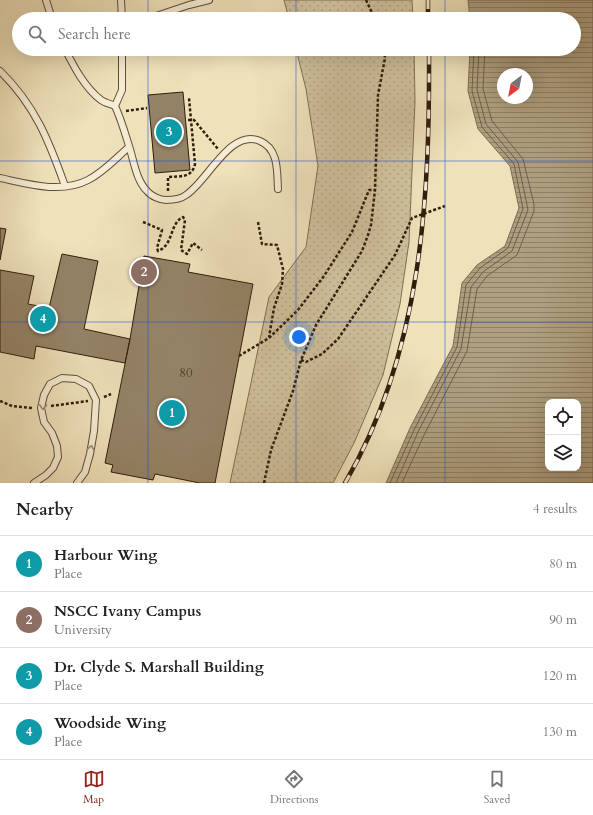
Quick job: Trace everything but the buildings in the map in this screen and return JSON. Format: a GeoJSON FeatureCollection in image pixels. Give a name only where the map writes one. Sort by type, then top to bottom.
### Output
{"type":"FeatureCollection","features":[{"type":"Feature","properties":{"kind":"lane"},"geometry":{"type":"LineString","coordinates":[[46,0],[50,12]]}},
{"type":"Feature","properties":{"kind":"lane"},"geometry":{"type":"LineString","coordinates":[[121,0],[122,12]]}},
{"type":"Feature","properties":{"kind":"lane"},"geometry":{"type":"LineString","coordinates":[[168,12],[209,0]]}},
{"type":"Feature","properties":{"kind":"lane"},"geometry":{"type":"LineString","coordinates":[[69,56],[90,89],[102,101],[116,109]]}},
{"type":"Feature","properties":{"kind":"lane"},"geometry":{"type":"LineString","coordinates":[[122,56],[122,90],[116,109],[135,167],[142,185],[148,192],[162,200],[177,199],[186,195],[236,143],[255,139],[266,144],[272,150],[276,163],[278,189]]}},
{"type":"Feature","properties":{"kind":"lane"},"geometry":{"type":"LineString","coordinates":[[0,71],[16,88],[42,126],[51,146],[65,186]]}},
{"type":"Feature","properties":{"kind":"lane"},"geometry":{"type":"LineString","coordinates":[[0,178],[45,187],[65,186],[88,180],[100,172],[129,147]]}},
{"type":"Feature","properties":{"kind":"lane"},"geometry":{"type":"LineString","coordinates":[[34,483],[54,468],[58,457],[57,446],[52,433],[44,422],[41,408],[44,395],[50,384],[62,378],[76,378],[89,386],[96,400],[94,430],[90,454],[85,472],[77,483]]}},
{"type":"Feature","properties":{"kind":"path"},"geometry":{"type":"LineString","coordinates":[[366,0],[372,12]]}},
{"type":"Feature","properties":{"kind":"path"},"geometry":{"type":"LineString","coordinates":[[264,483],[271,450],[293,391],[301,360],[316,325],[362,251],[371,226],[375,190],[378,95],[385,56]]}},
{"type":"Feature","properties":{"kind":"path"},"geometry":{"type":"LineString","coordinates":[[168,200],[168,177],[190,174],[194,171],[195,164],[189,98]]}},
{"type":"Feature","properties":{"kind":"path"},"geometry":{"type":"LineString","coordinates":[[116,109],[147,108]]}},
{"type":"Feature","properties":{"kind":"path"},"geometry":{"type":"LineString","coordinates":[[190,120],[194,120],[224,155]]}},
{"type":"Feature","properties":{"kind":"path"},"geometry":{"type":"LineString","coordinates":[[239,356],[269,338],[298,310],[324,276],[352,232],[369,190],[375,190]]}},
{"type":"Feature","properties":{"kind":"path"},"geometry":{"type":"LineString","coordinates":[[301,360],[306,362],[322,354],[338,339],[395,255],[412,218],[445,206]]}},
{"type":"Feature","properties":{"kind":"path"},"geometry":{"type":"LineString","coordinates":[[143,222],[162,230],[157,248],[158,251],[163,249],[167,244],[177,220],[183,217],[185,220],[181,250],[187,254],[193,243],[202,250]]}},
{"type":"Feature","properties":{"kind":"path"},"geometry":{"type":"LineString","coordinates":[[258,222],[262,244],[278,245],[283,269],[282,284],[274,308],[269,338]]}},
{"type":"Feature","properties":{"kind":"path"},"geometry":{"type":"LineString","coordinates":[[0,401],[22,408],[41,408],[96,400],[111,394]]}},
{"type":"Feature","properties":{"kind":"shaded area"},"geometry":{"type":"Polygon","coordinates":[[[284,0],[412,0],[413,12],[287,12],[284,0]]]}},
{"type":"Feature","properties":{"kind":"shaded area"},"geometry":{"type":"Polygon","coordinates":[[[298,56],[414,56],[415,101],[409,242],[400,304],[383,375],[354,443],[333,483],[230,483],[269,297],[306,247],[318,166],[306,89],[298,56]]]}},
{"type":"Feature","properties":{"kind":"water"},"geometry":{"type":"Polygon","coordinates":[[[468,0],[593,0],[593,483],[386,483],[410,428],[453,346],[462,283],[477,265],[505,246],[519,208],[510,166],[478,129],[468,91],[470,56],[581,56],[581,12],[469,12],[468,0]]]}},
{"type":"Feature","properties":{"kind":"railway"},"geometry":{"type":"LineString","coordinates":[[428,0],[428,12]]}},
{"type":"Feature","properties":{"kind":"railway"},"geometry":{"type":"LineString","coordinates":[[345,483],[371,433],[391,380],[406,327],[416,272],[423,217],[427,161],[429,56]]}},
{"type":"Feature","properties":{"kind":"place","name":"Dr. Clyde S. Marshall Building"},"geometry":{"type":"Point","coordinates":[169,132]}},
{"type":"Feature","properties":{"kind":"place","name":"NSCC Ivany Campus"},"geometry":{"type":"Point","coordinates":[144,272]}},
{"type":"Feature","properties":{"kind":"place","name":"Woodside Wing"},"geometry":{"type":"Point","coordinates":[43,319]}},
{"type":"Feature","properties":{"kind":"place","name":"Harbour Wing"},"geometry":{"type":"Point","coordinates":[172,413]}}]}
